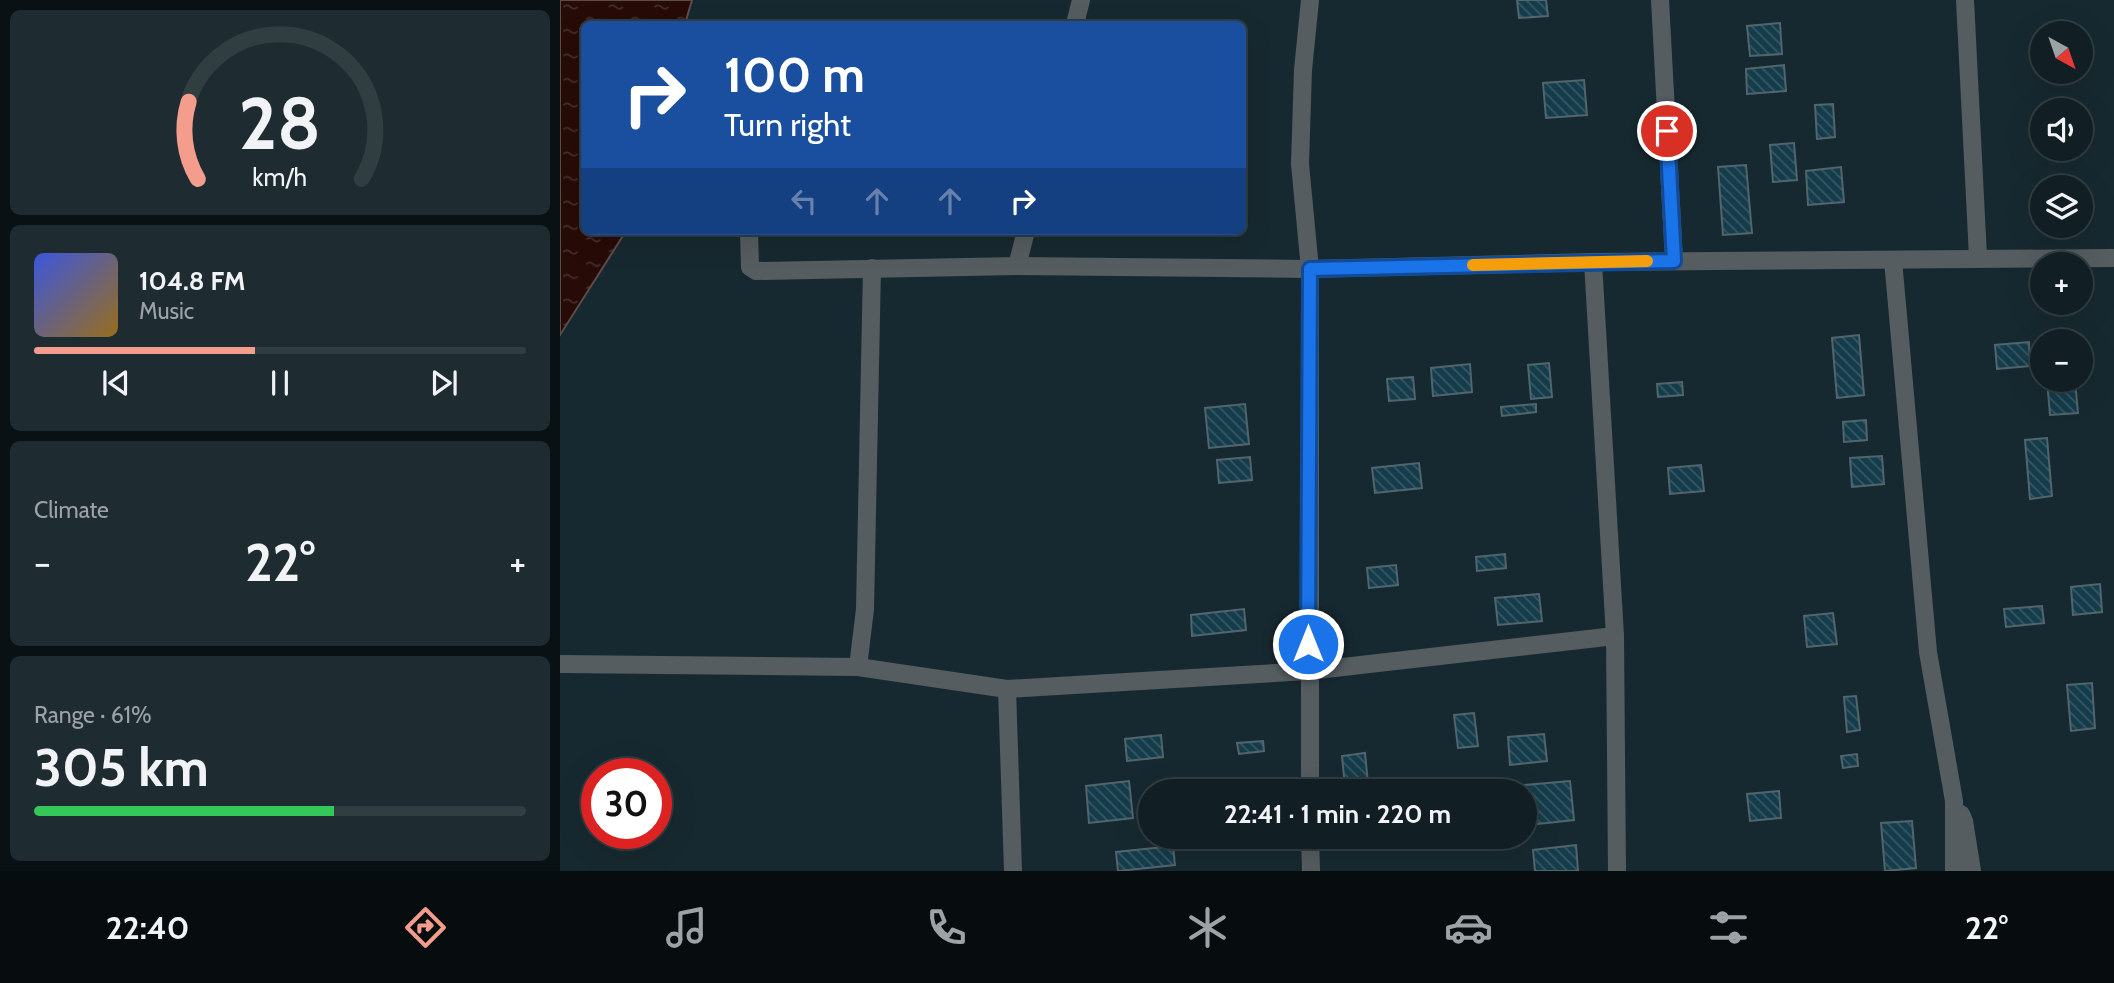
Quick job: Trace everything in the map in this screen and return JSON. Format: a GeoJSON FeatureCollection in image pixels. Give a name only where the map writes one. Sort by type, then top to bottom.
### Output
{"type":"FeatureCollection","features":[{"type":"Feature","properties":{"kind":"street"},"geometry":{"type":"LineString","coordinates":[[1076,21],[1081,0]]}},
{"type":"Feature","properties":{"kind":"street"},"geometry":{"type":"LineString","coordinates":[[1310,0],[1303,70],[1300,164],[1310,269],[1310,779]]}},
{"type":"Feature","properties":{"kind":"street"},"geometry":{"type":"LineString","coordinates":[[1660,0],[1674,261]]}},
{"type":"Feature","properties":{"kind":"street"},"geometry":{"type":"LineString","coordinates":[[1965,0],[1978,257]]}},
{"type":"Feature","properties":{"kind":"street"},"geometry":{"type":"LineString","coordinates":[[749,235],[750,267],[757,271],[1017,266],[1310,269],[1593,262],[2114,258]]}},
{"type":"Feature","properties":{"kind":"street"},"geometry":{"type":"LineString","coordinates":[[1017,266],[1025,235]]}},
{"type":"Feature","properties":{"kind":"street"},"geometry":{"type":"LineString","coordinates":[[1893,260],[1928,652],[1954,802],[1954,871]]}},
{"type":"Feature","properties":{"kind":"street"},"geometry":{"type":"LineString","coordinates":[[1593,262],[1615,636],[1617,871]]}},
{"type":"Feature","properties":{"kind":"street"},"geometry":{"type":"LineString","coordinates":[[858,667],[865,609],[872,268]]}},
{"type":"Feature","properties":{"kind":"street"},"geometry":{"type":"LineString","coordinates":[[560,664],[858,667],[1007,689],[1308,670],[1615,636]]}},
{"type":"Feature","properties":{"kind":"street"},"geometry":{"type":"LineString","coordinates":[[1007,689],[1013,871]]}},
{"type":"Feature","properties":{"kind":"street"},"geometry":{"type":"LineString","coordinates":[[1954,802],[1964,821],[1972,871]]}},
{"type":"Feature","properties":{"kind":"street"},"geometry":{"type":"LineString","coordinates":[[1310,849],[1311,871]]}},
{"type":"Feature","properties":{"kind":"water"},"geometry":{"type":"Polygon","coordinates":[[[560,0],[692,0],[686,21],[581,21],[581,235],[623,235],[560,335],[560,0]]]}},
{"type":"Feature","properties":{"kind":"building"},"geometry":{"type":"Polygon","coordinates":[[[1517,0],[1546,0],[1548,16],[1519,18],[1517,0]]]}},
{"type":"Feature","properties":{"kind":"building"},"geometry":{"type":"Polygon","coordinates":[[[1780,23],[1782,54],[1750,56],[1747,26],[1780,23]]]}},
{"type":"Feature","properties":{"kind":"building"},"geometry":{"type":"Polygon","coordinates":[[[1784,65],[1786,91],[1747,94],[1746,69],[1784,65]]]}},
{"type":"Feature","properties":{"kind":"building"},"geometry":{"type":"Polygon","coordinates":[[[1584,80],[1587,115],[1546,118],[1543,83],[1584,80]]]}},
{"type":"Feature","properties":{"kind":"building"},"geometry":{"type":"Polygon","coordinates":[[[1833,104],[1835,137],[1817,139],[1815,105],[1833,104]]]}},
{"type":"Feature","properties":{"kind":"building"},"geometry":{"type":"Polygon","coordinates":[[[1794,143],[1797,180],[1773,182],[1770,145],[1794,143]]]}},
{"type":"Feature","properties":{"kind":"building"},"geometry":{"type":"Polygon","coordinates":[[[1746,165],[1752,233],[1723,235],[1718,167],[1746,165]]]}},
{"type":"Feature","properties":{"kind":"building"},"geometry":{"type":"Polygon","coordinates":[[[1841,167],[1844,202],[1808,205],[1806,171],[1841,167]]]}},
{"type":"Feature","properties":{"kind":"building"},"geometry":{"type":"Polygon","coordinates":[[[1859,335],[1864,395],[1837,398],[1832,338],[1859,335]]]}},
{"type":"Feature","properties":{"kind":"building"},"geometry":{"type":"Polygon","coordinates":[[[2029,342],[2030,366],[1997,369],[1995,345],[2029,342]]]}},
{"type":"Feature","properties":{"kind":"building"},"geometry":{"type":"Polygon","coordinates":[[[1549,363],[1552,397],[1531,399],[1528,365],[1549,363]]]}},
{"type":"Feature","properties":{"kind":"building"},"geometry":{"type":"Polygon","coordinates":[[[1470,364],[1472,392],[1433,396],[1431,368],[1470,364]]]}},
{"type":"Feature","properties":{"kind":"building"},"geometry":{"type":"Polygon","coordinates":[[[1413,377],[1415,399],[1389,401],[1387,379],[1413,377]]]}},
{"type":"Feature","properties":{"kind":"building"},"geometry":{"type":"Polygon","coordinates":[[[1682,382],[1683,395],[1658,397],[1657,384],[1682,382]]]}},
{"type":"Feature","properties":{"kind":"building"},"geometry":{"type":"Polygon","coordinates":[[[2048,392],[2076,392],[2078,413],[2050,415],[2048,392]]]}},
{"type":"Feature","properties":{"kind":"building"},"geometry":{"type":"Polygon","coordinates":[[[1245,404],[1249,444],[1209,448],[1205,408],[1245,404]]]}},
{"type":"Feature","properties":{"kind":"building"},"geometry":{"type":"Polygon","coordinates":[[[1536,404],[1536,412],[1502,416],[1501,407],[1536,404]]]}},
{"type":"Feature","properties":{"kind":"building"},"geometry":{"type":"Polygon","coordinates":[[[1866,420],[1867,440],[1844,442],[1843,422],[1866,420]]]}},
{"type":"Feature","properties":{"kind":"building"},"geometry":{"type":"Polygon","coordinates":[[[2047,438],[2052,496],[2030,499],[2025,440],[2047,438]]]}},
{"type":"Feature","properties":{"kind":"building"},"geometry":{"type":"Polygon","coordinates":[[[1882,456],[1884,484],[1852,487],[1850,458],[1882,456]]]}},
{"type":"Feature","properties":{"kind":"building"},"geometry":{"type":"Polygon","coordinates":[[[1250,457],[1252,480],[1219,483],[1217,460],[1250,457]]]}},
{"type":"Feature","properties":{"kind":"building"},"geometry":{"type":"Polygon","coordinates":[[[1419,463],[1422,488],[1375,493],[1372,468],[1419,463]]]}},
{"type":"Feature","properties":{"kind":"building"},"geometry":{"type":"Polygon","coordinates":[[[1701,465],[1704,491],[1670,494],[1668,468],[1701,465]]]}},
{"type":"Feature","properties":{"kind":"building"},"geometry":{"type":"Polygon","coordinates":[[[1505,554],[1506,568],[1477,571],[1476,557],[1505,554]]]}},
{"type":"Feature","properties":{"kind":"building"},"geometry":{"type":"Polygon","coordinates":[[[1396,565],[1398,585],[1369,588],[1367,568],[1396,565]]]}},
{"type":"Feature","properties":{"kind":"building"},"geometry":{"type":"Polygon","coordinates":[[[2100,584],[2102,612],[2073,615],[2071,587],[2100,584]]]}},
{"type":"Feature","properties":{"kind":"building"},"geometry":{"type":"Polygon","coordinates":[[[1539,594],[1542,621],[1498,625],[1495,598],[1539,594]]]}},
{"type":"Feature","properties":{"kind":"building"},"geometry":{"type":"Polygon","coordinates":[[[2042,606],[2044,623],[2006,627],[2004,609],[2042,606]]]}},
{"type":"Feature","properties":{"kind":"building"},"geometry":{"type":"Polygon","coordinates":[[[1244,609],[1246,630],[1192,636],[1191,615],[1244,609]]]}},
{"type":"Feature","properties":{"kind":"building"},"geometry":{"type":"Polygon","coordinates":[[[1833,613],[1837,644],[1807,647],[1804,616],[1833,613]]]}},
{"type":"Feature","properties":{"kind":"building"},"geometry":{"type":"Polygon","coordinates":[[[2092,683],[2095,728],[2071,731],[2067,685],[2092,683]]]}},
{"type":"Feature","properties":{"kind":"building"},"geometry":{"type":"Polygon","coordinates":[[[1856,696],[1860,730],[1847,732],[1844,697],[1856,696]]]}},
{"type":"Feature","properties":{"kind":"building"},"geometry":{"type":"Polygon","coordinates":[[[1474,713],[1478,746],[1458,748],[1454,715],[1474,713]]]}},
{"type":"Feature","properties":{"kind":"building"},"geometry":{"type":"Polygon","coordinates":[[[1544,734],[1547,761],[1510,765],[1508,737],[1544,734]]]}},
{"type":"Feature","properties":{"kind":"building"},"geometry":{"type":"Polygon","coordinates":[[[1161,735],[1163,757],[1127,761],[1125,739],[1161,735]]]}},
{"type":"Feature","properties":{"kind":"building"},"geometry":{"type":"Polygon","coordinates":[[[1263,741],[1264,751],[1239,754],[1237,743],[1263,741]]]}},
{"type":"Feature","properties":{"kind":"building"},"geometry":{"type":"Polygon","coordinates":[[[1365,753],[1368,779],[1344,779],[1342,756],[1365,753]]]}},
{"type":"Feature","properties":{"kind":"building"},"geometry":{"type":"Polygon","coordinates":[[[1857,754],[1858,766],[1843,768],[1841,756],[1857,754]]]}},
{"type":"Feature","properties":{"kind":"building"},"geometry":{"type":"Polygon","coordinates":[[[1129,781],[1133,818],[1089,823],[1086,786],[1129,781]]]}},
{"type":"Feature","properties":{"kind":"building"},"geometry":{"type":"Polygon","coordinates":[[[1570,781],[1574,820],[1537,824],[1537,784],[1570,781]]]}},
{"type":"Feature","properties":{"kind":"building"},"geometry":{"type":"Polygon","coordinates":[[[1779,791],[1781,818],[1750,821],[1747,794],[1779,791]]]}},
{"type":"Feature","properties":{"kind":"building"},"geometry":{"type":"Polygon","coordinates":[[[1912,821],[1916,868],[1885,871],[1881,823],[1912,821]]]}},
{"type":"Feature","properties":{"kind":"building"},"geometry":{"type":"Polygon","coordinates":[[[1576,845],[1578,871],[1535,871],[1533,850],[1576,845]]]}},
{"type":"Feature","properties":{"kind":"building"},"geometry":{"type":"Polygon","coordinates":[[[1173,849],[1175,865],[1118,871],[1116,852],[1173,849]]]}},
{"type":"Feature","properties":{"kind":"slow traffic"},"geometry":{"type":"LineString","coordinates":[[1473,265],[1647,261]]}},
{"type":"Feature","properties":{"kind":"route"},"geometry":{"type":"LineString","coordinates":[[1308,644],[1310,269],[1674,261],[1667,131]]}}]}
